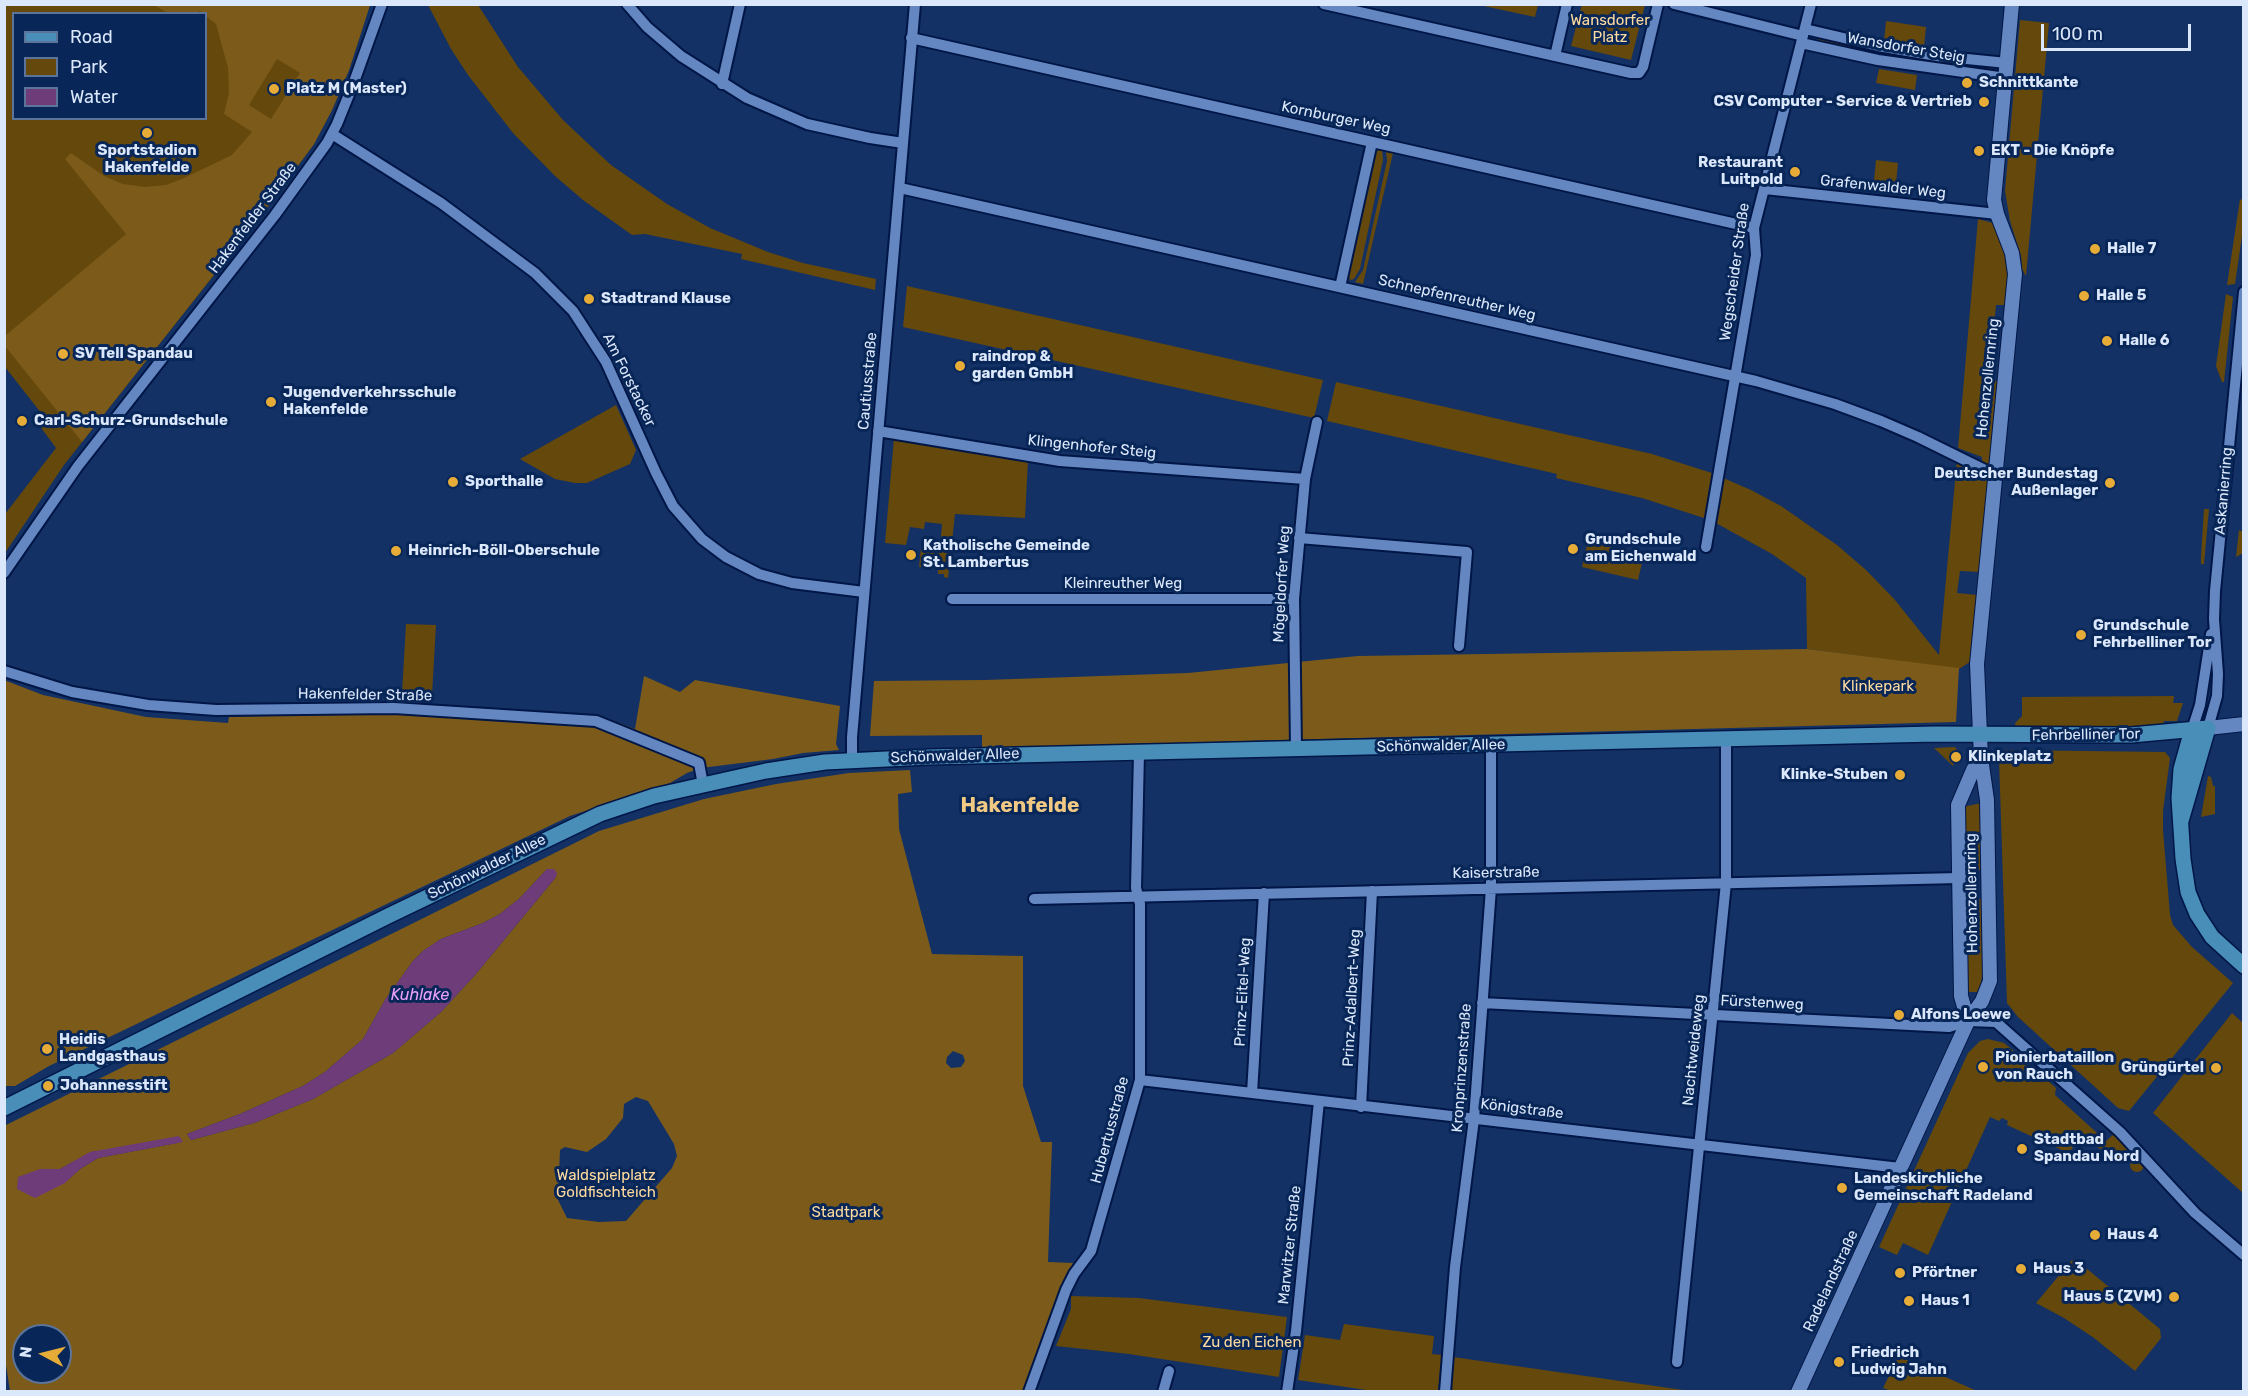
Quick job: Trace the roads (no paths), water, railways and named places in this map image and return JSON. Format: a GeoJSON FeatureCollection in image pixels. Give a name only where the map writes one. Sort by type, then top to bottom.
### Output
{"type":"FeatureCollection","features":[{"type":"Feature","properties":{"kind":"main road","name":"Fehrbelliner Tor"},"geometry":{"type":"LineString","coordinates":[[1980,734],[2131,735],[2208,728]]}},
{"type":"Feature","properties":{"kind":"main road","name":"Askanierring"},"geometry":{"type":"LineString","coordinates":[[2181,821],[2208,728]]}},
{"type":"Feature","properties":{"kind":"main road","name":"Askanierring"},"geometry":{"type":"LineString","coordinates":[[2192,730],[2181,769],[2179,798],[2183,859],[2192,901],[2212,937],[2244,966]]}},
{"type":"Feature","properties":{"kind":"main road","name":"Schönwalder Allee"},"geometry":{"type":"LineString","coordinates":[[4,1108],[550,836],[600,814],[654,796],[766,771],[852,760],[1980,734]]}},
{"type":"Feature","properties":{"kind":"street","name":"Hakenfelder Straße"},"geometry":{"type":"LineString","coordinates":[[4,573],[78,466],[275,215],[332,134],[354,82],[382,4]]}},
{"type":"Feature","properties":{"kind":"street"},"geometry":{"type":"LineString","coordinates":[[627,4],[663,41],[696,67],[747,98],[807,124],[870,138],[903,142]]}},
{"type":"Feature","properties":{"kind":"street"},"geometry":{"type":"LineString","coordinates":[[722,84],[740,4]]}},
{"type":"Feature","properties":{"kind":"street","name":"Cautiusstraße"},"geometry":{"type":"LineString","coordinates":[[852,760],[864,592],[915,4]]}},
{"type":"Feature","properties":{"kind":"street"},"geometry":{"type":"LineString","coordinates":[[1324,4],[1631,73],[1639,73],[1643,67],[1658,4]]}},
{"type":"Feature","properties":{"kind":"street"},"geometry":{"type":"LineString","coordinates":[[1555,56],[1567,4]]}},
{"type":"Feature","properties":{"kind":"street","name":"Wansdorfer Steig"},"geometry":{"type":"LineString","coordinates":[[1674,4],[1803,36],[1878,46],[2006,70]]}},
{"type":"Feature","properties":{"kind":"street","name":"Wegscheider Straße"},"geometry":{"type":"LineString","coordinates":[[1706,547],[1756,255],[1754,228],[1811,4]]}},
{"type":"Feature","properties":{"kind":"street","name":"Hohenzollernring"},"geometry":{"type":"LineString","coordinates":[[1968,1021],[1982,1001],[1990,981],[1987,801],[1981,758],[1977,664],[2015,274],[2012,253],[1994,200],[2012,4]]}},
{"type":"Feature","properties":{"kind":"street","name":"Kornburger Weg"},"geometry":{"type":"LineString","coordinates":[[911,38],[1754,228]]}},
{"type":"Feature","properties":{"kind":"street","name":"Am Forstacker"},"geometry":{"type":"LineString","coordinates":[[332,134],[441,203],[535,273],[573,311],[606,362],[673,506],[702,539],[726,557],[759,574],[792,583],[864,592]]}},
{"type":"Feature","properties":{"kind":"street"},"geometry":{"type":"LineString","coordinates":[[1340,287],[1372,142]]}},
{"type":"Feature","properties":{"kind":"street","name":"Schnepfenreuther Weg"},"geometry":{"type":"LineString","coordinates":[[900,188],[1735,375],[1835,404],[1918,436],[1987,471],[1996,472]]}},
{"type":"Feature","properties":{"kind":"street","name":"Grafenwalder Weg"},"geometry":{"type":"LineString","coordinates":[[1765,189],[1997,214]]}},
{"type":"Feature","properties":{"kind":"street","name":"Askanierring"},"geometry":{"type":"LineString","coordinates":[[2192,730],[2200,705],[2214,619],[2222,504],[2244,292]]}},
{"type":"Feature","properties":{"kind":"street","name":"Mögeldorfer Weg"},"geometry":{"type":"LineString","coordinates":[[1296,749],[1294,599],[1305,479],[1317,422]]}},
{"type":"Feature","properties":{"kind":"street","name":"Klingenhofer Steig"},"geometry":{"type":"LineString","coordinates":[[878,431],[1060,461],[1305,479]]}},
{"type":"Feature","properties":{"kind":"street"},"geometry":{"type":"LineString","coordinates":[[1299,538],[1467,552],[1459,646]]}},
{"type":"Feature","properties":{"kind":"street","name":"Kleinreuther Weg"},"geometry":{"type":"LineString","coordinates":[[952,599],[1294,599]]}},
{"type":"Feature","properties":{"kind":"street","name":"Askanierring"},"geometry":{"type":"LineString","coordinates":[[2208,728],[2216,703],[2218,674],[2214,619]]}},
{"type":"Feature","properties":{"kind":"street","name":"Hakenfelder Straße"},"geometry":{"type":"LineString","coordinates":[[4,671],[72,692],[148,705],[216,710],[394,708],[596,721],[699,763],[703,785]]}},
{"type":"Feature","properties":{"kind":"street"},"geometry":{"type":"LineString","coordinates":[[2208,728],[2244,724]]}},
{"type":"Feature","properties":{"kind":"street","name":"Nachtweideweg"},"geometry":{"type":"LineString","coordinates":[[1677,1362],[1726,883],[1726,740]]}},
{"type":"Feature","properties":{"kind":"street","name":"Kronprinzenstraße"},"geometry":{"type":"LineString","coordinates":[[1444,1392],[1455,1268],[1474,1119],[1491,888],[1491,745]]}},
{"type":"Feature","properties":{"kind":"street","name":"Hubertusstraße"},"geometry":{"type":"LineString","coordinates":[[1029,1392],[1066,1290],[1074,1274],[1091,1251],[1140,1080],[1138,896],[1136,888],[1139,752]]}},
{"type":"Feature","properties":{"kind":"street","name":"Hohenzollernring"},"geometry":{"type":"LineString","coordinates":[[1968,1021],[1961,996],[1958,805],[1973,770],[1981,758]]}},
{"type":"Feature","properties":{"kind":"street","name":"Kaiserstraße"},"geometry":{"type":"LineString","coordinates":[[1034,899],[1959,878]]}},
{"type":"Feature","properties":{"kind":"street","name":"Prinz-Adalbert-Weg"},"geometry":{"type":"LineString","coordinates":[[1361,1107],[1372,891]]}},
{"type":"Feature","properties":{"kind":"street","name":"Prinz-Eitel-Weg"},"geometry":{"type":"LineString","coordinates":[[1252,1092],[1264,893]]}},
{"type":"Feature","properties":{"kind":"street","name":"Fürstenweg"},"geometry":{"type":"LineString","coordinates":[[1482,1003],[1949,1027],[1968,1021]]}},
{"type":"Feature","properties":{"kind":"street"},"geometry":{"type":"LineString","coordinates":[[1968,1021],[1996,1022],[2120,1132],[2195,1213],[2244,1255]]}},
{"type":"Feature","properties":{"kind":"street","name":"Radelandstraße"},"geometry":{"type":"LineString","coordinates":[[1798,1392],[1968,1021]]}},
{"type":"Feature","properties":{"kind":"street","name":"Königstraße"},"geometry":{"type":"LineString","coordinates":[[1140,1080],[1900,1168]]}},
{"type":"Feature","properties":{"kind":"street","name":"Marwitzer Straße"},"geometry":{"type":"LineString","coordinates":[[1287,1392],[1301,1289],[1319,1101]]}},
{"type":"Feature","properties":{"kind":"street"},"geometry":{"type":"LineString","coordinates":[[1163,1392],[1169,1371]]}},
{"type":"Feature","properties":{"kind":"water","name":"Kuhlake"},"geometry":{"type":"Polygon","coordinates":[[[547,869],[554,869],[557,873],[556,877],[475,975],[441,1012],[393,1053],[313,1099],[254,1123],[191,1140],[187,1134],[303,1086],[325,1072],[363,1039],[385,1000],[423,951],[441,939],[500,914],[520,898],[547,869]]]}},
{"type":"Feature","properties":{"kind":"water"},"geometry":{"type":"Polygon","coordinates":[[[179,1136],[183,1142],[98,1158],[80,1169],[65,1183],[35,1198],[17,1189],[18,1177],[40,1169],[60,1169],[90,1152],[179,1136]]]}},
{"type":"Feature","properties":{"kind":"place","name":"Schnittkante"},"geometry":{"type":"Point","coordinates":[1967,83]}},
{"type":"Feature","properties":{"kind":"place","name":"Platz M (Master)"},"geometry":{"type":"Point","coordinates":[274,89]}},
{"type":"Feature","properties":{"kind":"place","name":"CSV Computer - Service & Vertrieb"},"geometry":{"type":"Point","coordinates":[1984,102]}},
{"type":"Feature","properties":{"kind":"place","name":"Sportstadion Hakenfelde"},"geometry":{"type":"Point","coordinates":[147,133]}},
{"type":"Feature","properties":{"kind":"place","name":"EKT - Die Knöpfe"},"geometry":{"type":"Point","coordinates":[1979,151]}},
{"type":"Feature","properties":{"kind":"place","name":"Restaurant Luitpold"},"geometry":{"type":"Point","coordinates":[1795,172]}},
{"type":"Feature","properties":{"kind":"place","name":"Halle 7"},"geometry":{"type":"Point","coordinates":[2095,249]}},
{"type":"Feature","properties":{"kind":"place","name":"Halle 5"},"geometry":{"type":"Point","coordinates":[2084,296]}},
{"type":"Feature","properties":{"kind":"place","name":"Stadtrand Klause"},"geometry":{"type":"Point","coordinates":[589,299]}},
{"type":"Feature","properties":{"kind":"place","name":"Halle 6"},"geometry":{"type":"Point","coordinates":[2107,341]}},
{"type":"Feature","properties":{"kind":"place","name":"SV Tell Spandau"},"geometry":{"type":"Point","coordinates":[63,354]}},
{"type":"Feature","properties":{"kind":"place","name":"raindrop & garden GmbH"},"geometry":{"type":"Point","coordinates":[960,366]}},
{"type":"Feature","properties":{"kind":"place","name":"Jugendverkehrsschule Hakenfelde"},"geometry":{"type":"Point","coordinates":[271,402]}},
{"type":"Feature","properties":{"kind":"place","name":"Carl-Schurz-Grundschule"},"geometry":{"type":"Point","coordinates":[22,421]}},
{"type":"Feature","properties":{"kind":"place","name":"Sporthalle"},"geometry":{"type":"Point","coordinates":[453,482]}},
{"type":"Feature","properties":{"kind":"place","name":"Deutscher Bundestag Außenlager"},"geometry":{"type":"Point","coordinates":[2110,483]}},
{"type":"Feature","properties":{"kind":"place","name":"Grundschule am Eichenwald"},"geometry":{"type":"Point","coordinates":[1573,549]}},
{"type":"Feature","properties":{"kind":"place","name":"Heinrich-Böll-Oberschule"},"geometry":{"type":"Point","coordinates":[396,551]}},
{"type":"Feature","properties":{"kind":"place","name":"Katholische Gemeinde St. Lambertus"},"geometry":{"type":"Point","coordinates":[911,555]}},
{"type":"Feature","properties":{"kind":"place","name":"Grundschule Fehrbelliner Tor"},"geometry":{"type":"Point","coordinates":[2081,635]}},
{"type":"Feature","properties":{"kind":"place","name":"Klinkeplatz"},"geometry":{"type":"Point","coordinates":[1956,757]}},
{"type":"Feature","properties":{"kind":"place","name":"Klinke-Stuben"},"geometry":{"type":"Point","coordinates":[1900,775]}},
{"type":"Feature","properties":{"kind":"place","name":"Alfons Loewe"},"geometry":{"type":"Point","coordinates":[1899,1015]}},
{"type":"Feature","properties":{"kind":"place","name":"Heidis Landgasthaus"},"geometry":{"type":"Point","coordinates":[47,1049]}},
{"type":"Feature","properties":{"kind":"place","name":"Pionierbataillon von Rauch"},"geometry":{"type":"Point","coordinates":[1983,1067]}},
{"type":"Feature","properties":{"kind":"place","name":"Grüngürtel"},"geometry":{"type":"Point","coordinates":[2216,1068]}},
{"type":"Feature","properties":{"kind":"place","name":"Johannesstift"},"geometry":{"type":"Point","coordinates":[48,1086]}},
{"type":"Feature","properties":{"kind":"place","name":"Stadtbad Spandau Nord"},"geometry":{"type":"Point","coordinates":[2022,1149]}},
{"type":"Feature","properties":{"kind":"place","name":"Landeskirchliche Gemeinschaft Radeland"},"geometry":{"type":"Point","coordinates":[1842,1188]}},
{"type":"Feature","properties":{"kind":"place","name":"Haus 4"},"geometry":{"type":"Point","coordinates":[2095,1235]}},
{"type":"Feature","properties":{"kind":"place","name":"Haus 3"},"geometry":{"type":"Point","coordinates":[2021,1269]}},
{"type":"Feature","properties":{"kind":"place","name":"Pförtner"},"geometry":{"type":"Point","coordinates":[1900,1273]}},
{"type":"Feature","properties":{"kind":"place","name":"Haus 5 (ZVM)"},"geometry":{"type":"Point","coordinates":[2174,1297]}},
{"type":"Feature","properties":{"kind":"place","name":"Haus 1"},"geometry":{"type":"Point","coordinates":[1909,1301]}},
{"type":"Feature","properties":{"kind":"place","name":"Friedrich Ludwig Jahn"},"geometry":{"type":"Point","coordinates":[1839,1362]}},
{"type":"Feature","properties":{"kind":"district","name":"Hakenfelde"},"geometry":{"type":"Point","coordinates":[1020,806]}},
{"type":"Feature","properties":{"kind":"park label","name":"Wansdorfer Platz"},"geometry":{"type":"Point","coordinates":[1610,30]}},
{"type":"Feature","properties":{"kind":"park label","name":"Klinkepark"},"geometry":{"type":"Point","coordinates":[1878,687]}},
{"type":"Feature","properties":{"kind":"park label","name":"Waldspielplatz Goldfischteich"},"geometry":{"type":"Point","coordinates":[606,1184]}},
{"type":"Feature","properties":{"kind":"park label","name":"Stadtpark"},"geometry":{"type":"Point","coordinates":[846,1213]}},
{"type":"Feature","properties":{"kind":"park label","name":"Zu den Eichen"},"geometry":{"type":"Point","coordinates":[1252,1343]}}]}
